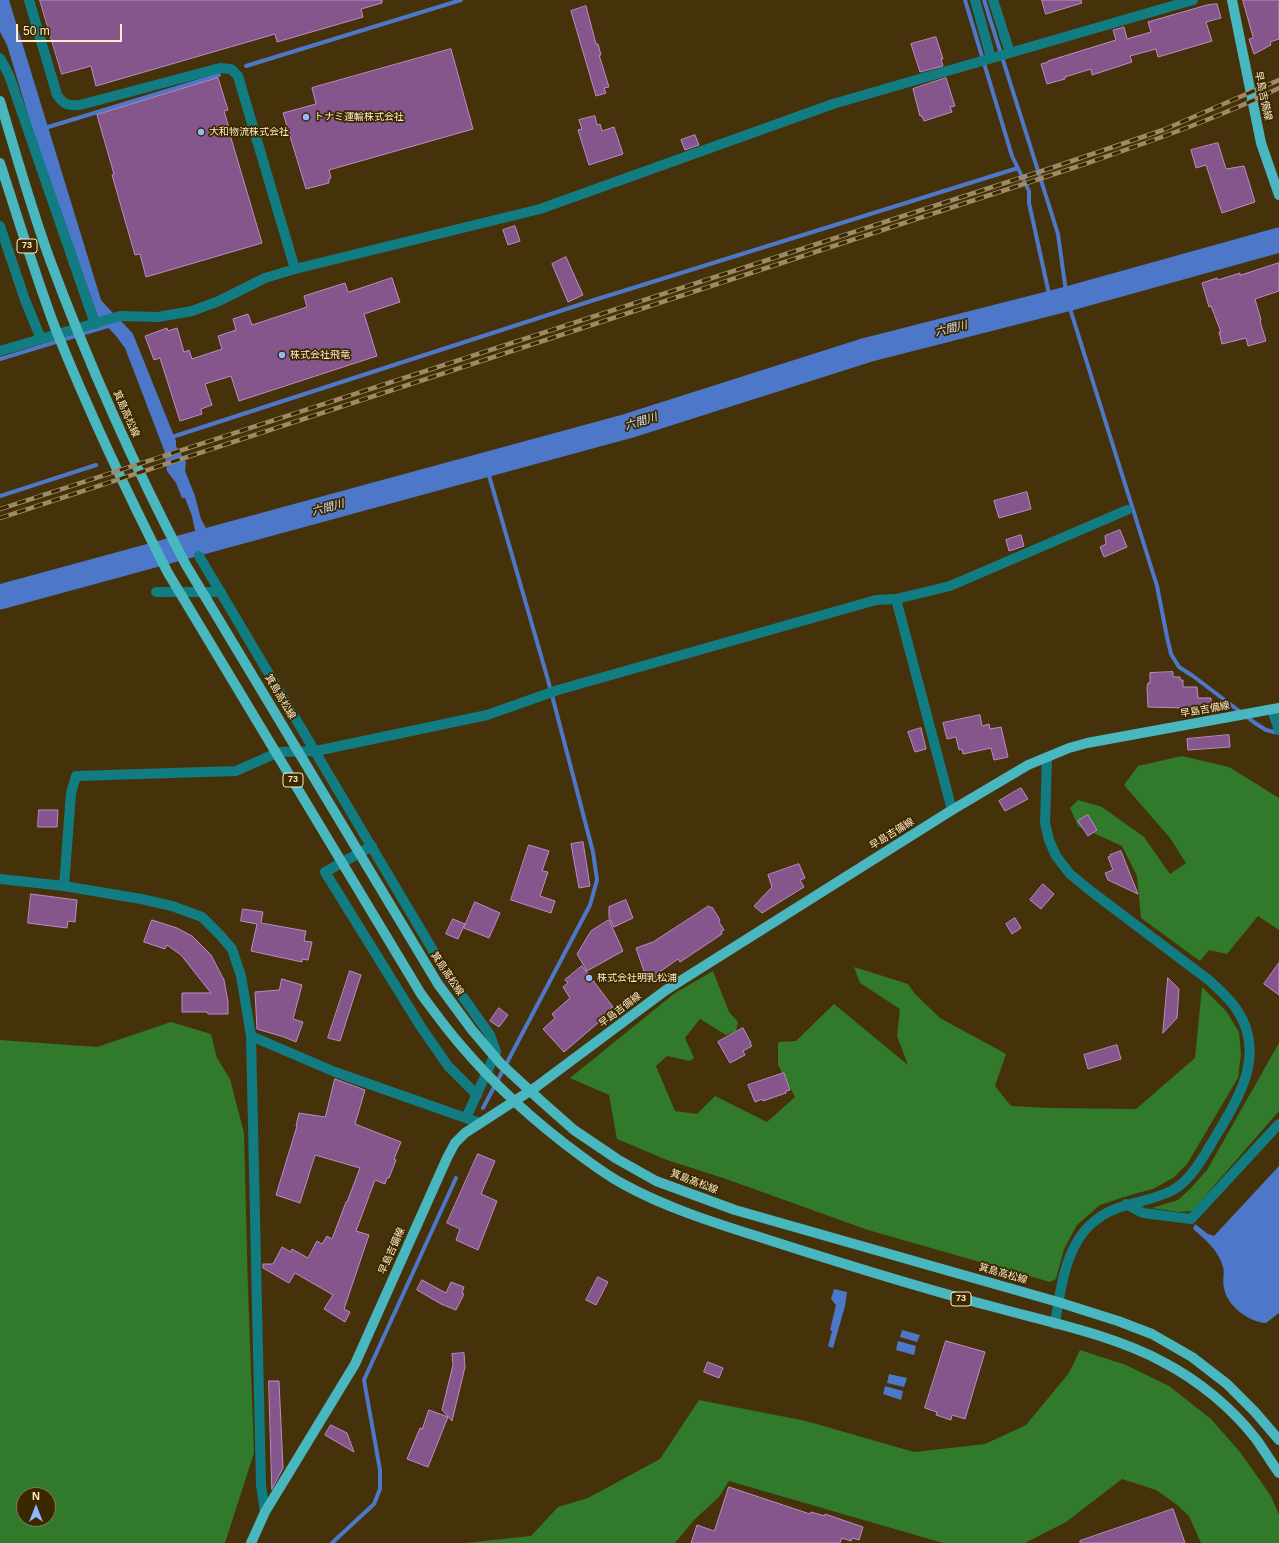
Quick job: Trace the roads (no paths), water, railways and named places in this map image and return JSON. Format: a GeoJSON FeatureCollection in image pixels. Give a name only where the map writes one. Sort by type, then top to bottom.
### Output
{"type":"FeatureCollection","features":[{"type":"Feature","properties":{"kind":"main road","name":"早島吉備線"},"geometry":{"type":"LineString","coordinates":[[1232,0],[1261,142],[1279,195]]}},
{"type":"Feature","properties":{"kind":"main road","name":"箕島高松線"},"geometry":{"type":"LineString","coordinates":[[0,101],[50,259],[74,322],[108,403],[151,499],[186,565],[438,984],[472,1030],[501,1064],[574,1130],[616,1158],[656,1181],[735,1210],[1058,1302],[1118,1321],[1152,1334],[1192,1357],[1227,1384],[1255,1412],[1279,1440]]}},
{"type":"Feature","properties":{"kind":"main road","name":"73"},"geometry":{"type":"LineString","coordinates":[[0,163],[56,329],[134,507],[168,572],[421,994],[457,1041],[491,1079],[528,1114],[563,1143],[607,1175],[650,1197],[727,1226],[891,1278],[1129,1346],[1164,1362],[1200,1386],[1232,1413],[1256,1439],[1279,1473]]}},
{"type":"Feature","properties":{"kind":"main road","name":"早島吉備線"},"geometry":{"type":"LineString","coordinates":[[251,1543],[265,1512],[355,1364],[447,1158],[455,1143],[465,1133],[536,1088],[666,990],[952,810],[1028,765],[1069,748],[1087,743],[1275,709]]}},
{"type":"Feature","properties":{"kind":"street"},"geometry":{"type":"LineString","coordinates":[[29,0],[57,95],[61,101],[70,106],[80,105],[220,68],[231,69],[238,76],[295,269]]}},
{"type":"Feature","properties":{"kind":"street"},"geometry":{"type":"LineString","coordinates":[[975,0],[995,57]]}},
{"type":"Feature","properties":{"kind":"street"},"geometry":{"type":"LineString","coordinates":[[993,0],[995,57]]}},
{"type":"Feature","properties":{"kind":"street"},"geometry":{"type":"LineString","coordinates":[[0,351],[120,316],[158,317],[192,311],[219,301],[265,278],[295,269],[540,209],[833,104],[1193,0]]}},
{"type":"Feature","properties":{"kind":"street"},"geometry":{"type":"LineString","coordinates":[[0,58],[9,75],[98,323]]}},
{"type":"Feature","properties":{"kind":"street"},"geometry":{"type":"LineString","coordinates":[[0,226],[25,300],[41,339]]}},
{"type":"Feature","properties":{"kind":"street"},"geometry":{"type":"LineString","coordinates":[[64,886],[71,793],[76,776],[236,771],[279,752],[316,751],[487,715],[558,690],[876,600],[896,599],[950,586],[1127,510]]}},
{"type":"Feature","properties":{"kind":"street"},"geometry":{"type":"LineString","coordinates":[[199,556],[450,979],[490,1036],[496,1052],[466,1118]]}},
{"type":"Feature","properties":{"kind":"street"},"geometry":{"type":"LineString","coordinates":[[156,592],[221,592]]}},
{"type":"Feature","properties":{"kind":"street"},"geometry":{"type":"LineString","coordinates":[[896,599],[952,810]]}},
{"type":"Feature","properties":{"kind":"street"},"geometry":{"type":"LineString","coordinates":[[1275,709],[1279,729]]}},
{"type":"Feature","properties":{"kind":"street"},"geometry":{"type":"LineString","coordinates":[[1047,757],[1045,823],[1049,840],[1056,856],[1070,874],[1210,981],[1225,996],[1237,1010],[1244,1023],[1248,1036],[1250,1054],[1246,1080],[1234,1106],[1201,1162],[1190,1175],[1174,1189],[1155,1198],[1126,1204],[1106,1213],[1090,1225],[1078,1239],[1069,1259],[1058,1302],[1055,1324]]}},
{"type":"Feature","properties":{"kind":"street"},"geometry":{"type":"LineString","coordinates":[[372,846],[325,872],[421,1028],[448,1066],[477,1095]]}},
{"type":"Feature","properties":{"kind":"street"},"geometry":{"type":"LineString","coordinates":[[0,878],[64,886],[172,906],[202,917],[232,949],[241,976],[251,1036],[261,1486],[265,1512]]}},
{"type":"Feature","properties":{"kind":"street"},"geometry":{"type":"LineString","coordinates":[[251,1036],[335,1072],[480,1123]]}},
{"type":"Feature","properties":{"kind":"street"},"geometry":{"type":"LineString","coordinates":[[1126,1204],[1143,1213],[1191,1219],[1279,1124]]}},
{"type":"Feature","properties":{"kind":"water"},"geometry":{"type":"Polygon","coordinates":[[[0,0],[9,0],[101,300],[133,334],[176,441],[176,446],[186,462],[185,471],[195,496],[201,519],[206,528],[195,531],[192,516],[185,498],[182,498],[176,483],[167,471],[164,450],[125,348],[98,317],[33,131],[7,45],[0,32],[0,0]]]}},
{"type":"Feature","properties":{"kind":"water"},"geometry":{"type":"Polygon","coordinates":[[[1279,1166],[1279,1313],[1266,1323],[1253,1320],[1246,1316],[1229,1301],[1223,1283],[1224,1269],[1221,1261],[1207,1241],[1193,1229],[1195,1224],[1208,1234],[1214,1236],[1279,1166]]]}},
{"type":"Feature","properties":{"kind":"water"},"geometry":{"type":"Polygon","coordinates":[[[834,1289],[847,1292],[845,1306],[833,1348],[828,1346],[836,1305],[831,1299],[834,1289]]]}},
{"type":"Feature","properties":{"kind":"water"},"geometry":{"type":"Polygon","coordinates":[[[902,1330],[920,1335],[917,1342],[900,1337],[902,1330]]]}},
{"type":"Feature","properties":{"kind":"water"},"geometry":{"type":"Polygon","coordinates":[[[898,1341],[916,1346],[914,1355],[896,1350],[898,1341]]]}},
{"type":"Feature","properties":{"kind":"water"},"geometry":{"type":"Polygon","coordinates":[[[889,1374],[907,1378],[904,1387],[887,1383],[889,1374]]]}},
{"type":"Feature","properties":{"kind":"water"},"geometry":{"type":"Polygon","coordinates":[[[885,1386],[903,1391],[901,1400],[883,1394],[885,1386]]]}},
{"type":"Feature","properties":{"kind":"waterway"},"geometry":{"type":"LineString","coordinates":[[246,66],[461,0]]}},
{"type":"Feature","properties":{"kind":"waterway"},"geometry":{"type":"LineString","coordinates":[[965,0],[1012,156],[1029,191],[1029,203],[1051,303]]}},
{"type":"Feature","properties":{"kind":"waterway"},"geometry":{"type":"LineString","coordinates":[[984,0],[1058,234],[1067,299],[1157,586],[1171,654],[1179,667],[1255,723],[1266,730],[1279,733]]}},
{"type":"Feature","properties":{"kind":"waterway"},"geometry":{"type":"LineString","coordinates":[[45,128],[219,75]]}},
{"type":"Feature","properties":{"kind":"waterway"},"geometry":{"type":"LineString","coordinates":[[169,438],[591,301],[1018,168]]}},
{"type":"Feature","properties":{"kind":"waterway","name":"六間川"},"geometry":{"type":"LineString","coordinates":[[0,597],[628,426],[867,350],[1067,299],[1279,240]]}},
{"type":"Feature","properties":{"kind":"waterway"},"geometry":{"type":"LineString","coordinates":[[0,359],[111,325]]}},
{"type":"Feature","properties":{"kind":"waterway"},"geometry":{"type":"LineString","coordinates":[[0,496],[96,465]]}},
{"type":"Feature","properties":{"kind":"waterway"},"geometry":{"type":"LineString","coordinates":[[483,1108],[590,905],[597,880],[593,852],[548,680],[486,465]]}},
{"type":"Feature","properties":{"kind":"waterway"},"geometry":{"type":"LineString","coordinates":[[199,524],[205,541]]}},
{"type":"Feature","properties":{"kind":"waterway"},"geometry":{"type":"LineString","coordinates":[[332,1543],[374,1504],[380,1489],[380,1470],[364,1380],[456,1178]]}},
{"type":"Feature","properties":{"kind":"railway"},"geometry":{"type":"LineString","coordinates":[[0,509],[1051,168],[1163,130],[1279,80]]}},
{"type":"Feature","properties":{"kind":"railway"},"geometry":{"type":"LineString","coordinates":[[0,518],[1085,164],[1208,120],[1279,88]]}},
{"type":"Feature","properties":{"kind":"place","name":"トナミ運輸株式会社"},"geometry":{"type":"Point","coordinates":[306,117]}},
{"type":"Feature","properties":{"kind":"place","name":"大和物流株式会社"},"geometry":{"type":"Point","coordinates":[201,132]}},
{"type":"Feature","properties":{"kind":"place","name":"株式会社飛竜"},"geometry":{"type":"Point","coordinates":[282,355]}},
{"type":"Feature","properties":{"kind":"place","name":"株式会社明乳松浦"},"geometry":{"type":"Point","coordinates":[589,978]}}]}
